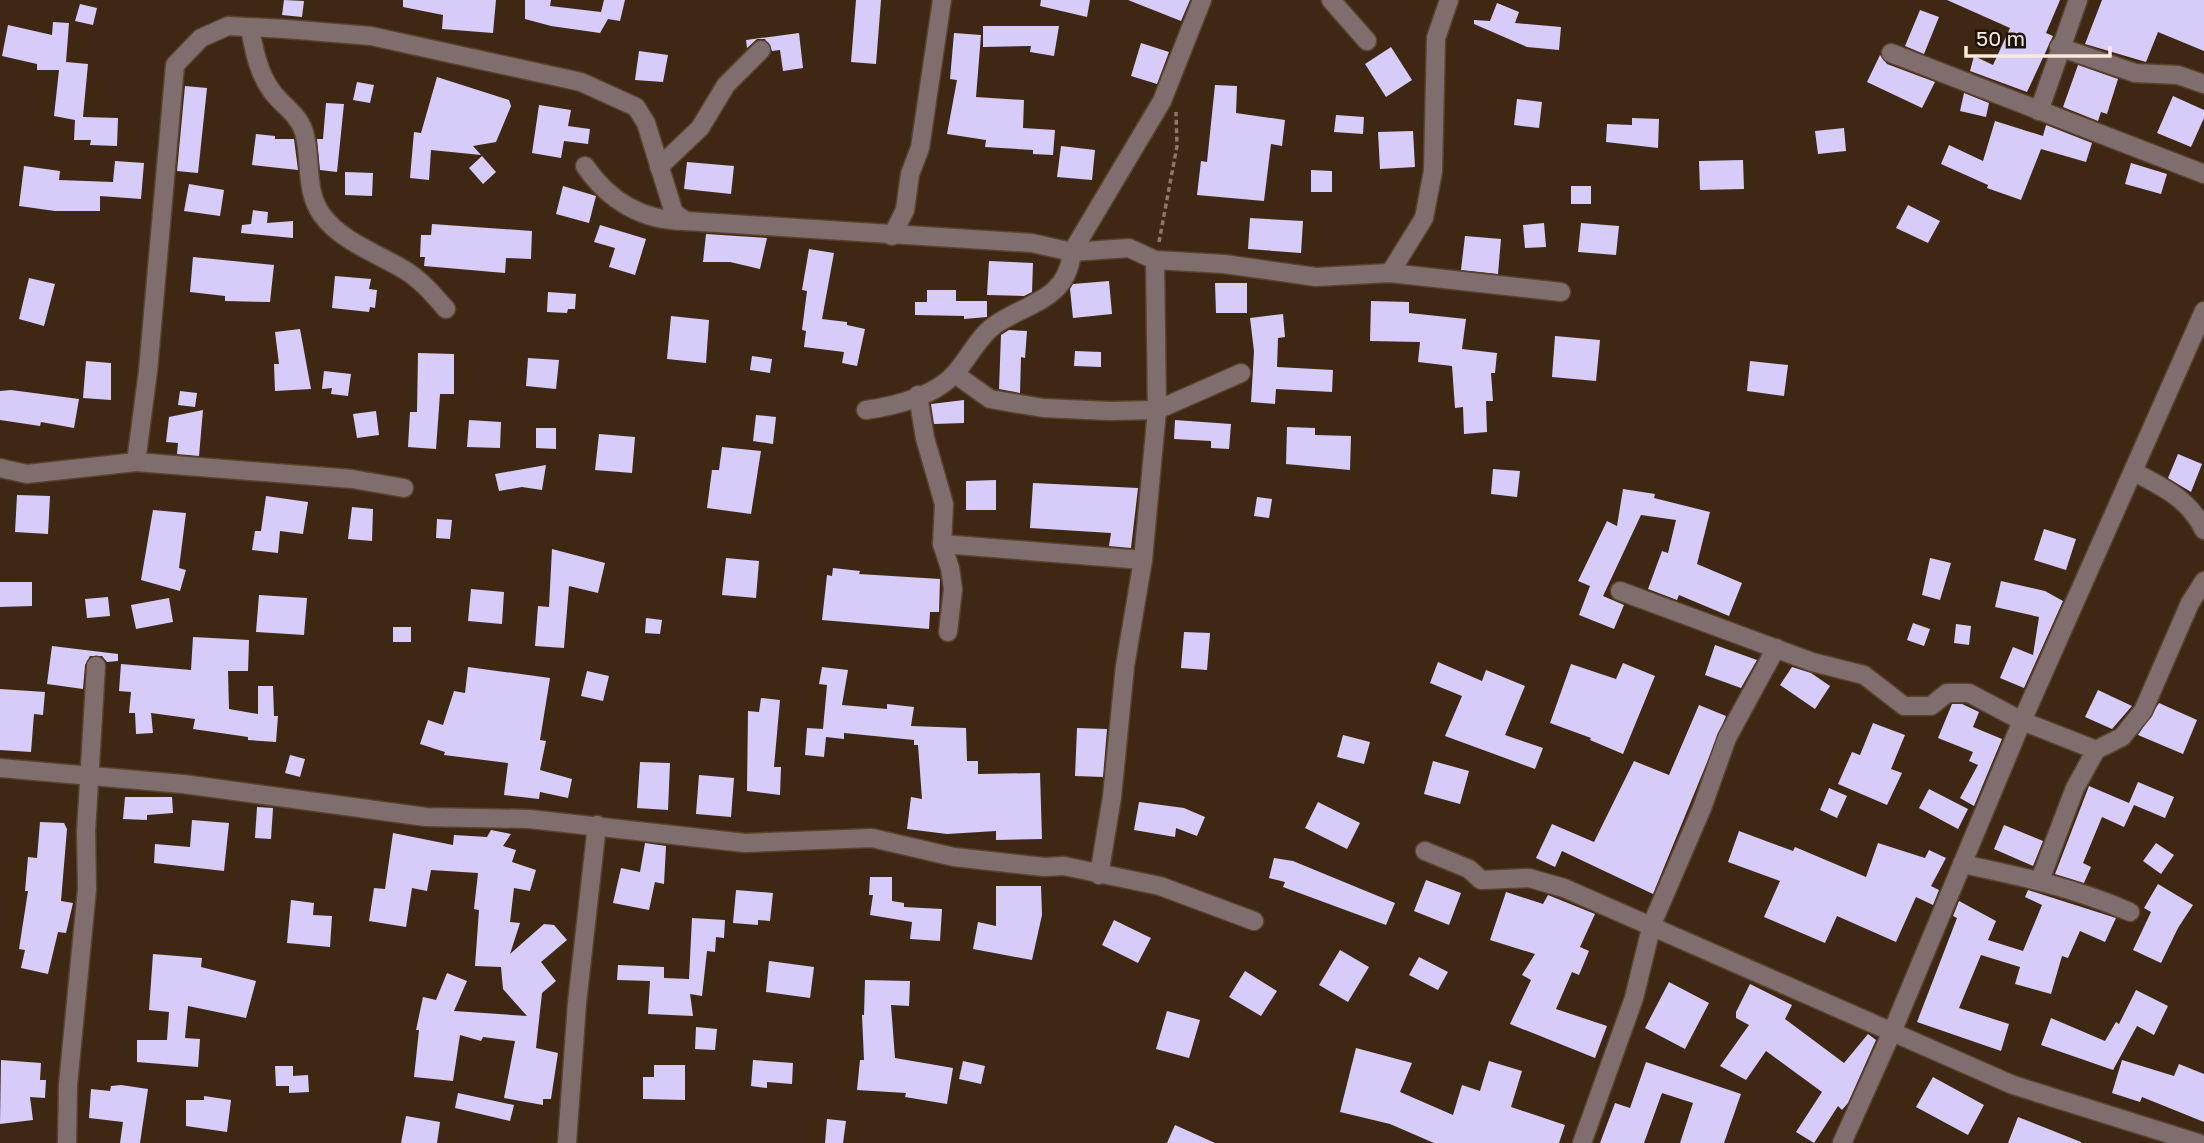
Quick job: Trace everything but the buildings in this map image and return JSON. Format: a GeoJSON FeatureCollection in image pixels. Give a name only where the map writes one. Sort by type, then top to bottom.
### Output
{"type":"FeatureCollection","features":[{"type":"Feature","properties":{"kind":"street"},"geometry":{"type":"LineString","coordinates":[[892,236],[905,211],[910,174],[920,148],[943,0]]}},
{"type":"Feature","properties":{"kind":"street"},"geometry":{"type":"LineString","coordinates":[[866,410],[894,406],[945,383],[992,326],[1041,301],[1058,288],[1070,269],[1072,252],[1162,101],[1202,0]]}},
{"type":"Feature","properties":{"kind":"street"},"geometry":{"type":"LineString","coordinates":[[1331,0],[1367,41]]}},
{"type":"Feature","properties":{"kind":"street"},"geometry":{"type":"LineString","coordinates":[[1390,273],[1424,218],[1433,171],[1436,38],[1449,0]]}},
{"type":"Feature","properties":{"kind":"street"},"geometry":{"type":"LineString","coordinates":[[2039,111],[2059,47],[2078,0]]}},
{"type":"Feature","properties":{"kind":"street"},"geometry":{"type":"LineString","coordinates":[[135,463],[148,371],[175,65],[201,38],[228,26],[371,36],[581,82],[636,107],[646,123],[674,213],[686,221]]}},
{"type":"Feature","properties":{"kind":"street"},"geometry":{"type":"LineString","coordinates":[[250,29],[256,59],[271,89],[296,116],[304,132],[307,177],[322,215],[354,243],[404,269],[427,288],[446,309]]}},
{"type":"Feature","properties":{"kind":"street"},"geometry":{"type":"LineString","coordinates":[[2059,47],[2135,74],[2178,75],[2204,84]]}},
{"type":"Feature","properties":{"kind":"street"},"geometry":{"type":"LineString","coordinates":[[659,167],[700,128],[726,85],[761,50]]}},
{"type":"Feature","properties":{"kind":"street"},"geometry":{"type":"LineString","coordinates":[[1891,53],[2204,174]]}},
{"type":"Feature","properties":{"kind":"street"},"geometry":{"type":"LineString","coordinates":[[585,166],[596,181],[622,204],[643,215],[686,221],[1032,243],[1072,252],[1129,248],[1155,260],[1224,264],[1316,277],[1390,273],[1561,292]]}},
{"type":"Feature","properties":{"kind":"street"},"geometry":{"type":"LineString","coordinates":[[1099,874],[1112,797],[1125,666],[1143,560],[1157,410],[1155,260]]}},
{"type":"Feature","properties":{"kind":"street"},"geometry":{"type":"LineString","coordinates":[[1842,1143],[1892,1032],[2022,721],[2204,311]]}},
{"type":"Feature","properties":{"kind":"street"},"geometry":{"type":"LineString","coordinates":[[955,374],[990,400],[1043,408],[1157,410],[1241,373]]}},
{"type":"Feature","properties":{"kind":"street"},"geometry":{"type":"LineString","coordinates":[[918,395],[925,438],[944,505],[942,544],[950,568],[953,590],[948,632]]}},
{"type":"Feature","properties":{"kind":"street"},"geometry":{"type":"LineString","coordinates":[[0,468],[27,474],[135,463],[352,480],[404,488]]}},
{"type":"Feature","properties":{"kind":"street"},"geometry":{"type":"LineString","coordinates":[[2134,471],[2178,496],[2197,515],[2204,530]]}},
{"type":"Feature","properties":{"kind":"street"},"geometry":{"type":"LineString","coordinates":[[942,544],[1143,560]]}},
{"type":"Feature","properties":{"kind":"street"},"geometry":{"type":"LineString","coordinates":[[2040,880],[2075,788],[2096,750],[2122,737],[2143,711],[2190,603],[2204,581]]}},
{"type":"Feature","properties":{"kind":"street"},"geometry":{"type":"LineString","coordinates":[[1620,590],[1832,669],[1864,676],[1904,706],[1931,706],[1947,693],[1969,693],[2022,721],[2096,750]]}},
{"type":"Feature","properties":{"kind":"street"},"geometry":{"type":"LineString","coordinates":[[1582,1143],[1634,998],[1652,924],[1702,808],[1727,738],[1776,648]]}},
{"type":"Feature","properties":{"kind":"street"},"geometry":{"type":"LineString","coordinates":[[67,1143],[68,1085],[87,889],[89,778],[96,666]]}},
{"type":"Feature","properties":{"kind":"street"},"geometry":{"type":"LineString","coordinates":[[0,768],[89,778],[183,784],[426,817],[529,818],[745,843],[872,838],[954,857],[1044,867],[1064,866],[1160,886],[1254,921]]}},
{"type":"Feature","properties":{"kind":"street"},"geometry":{"type":"LineString","coordinates":[[567,1143],[577,1003],[597,825]]}},
{"type":"Feature","properties":{"kind":"street"},"geometry":{"type":"LineString","coordinates":[[1425,851],[1469,869],[1481,880],[1529,878],[1564,888],[1652,924],[2013,1085],[2198,1143]]}},
{"type":"Feature","properties":{"kind":"street"},"geometry":{"type":"LineString","coordinates":[[1962,864],[2040,880],[2094,896],[2130,912]]}},
{"type":"Feature","properties":{"kind":"path"},"geometry":{"type":"LineString","coordinates":[[1155,260],[1169,198],[1179,121],[1175,107],[1162,101]]}}]}
